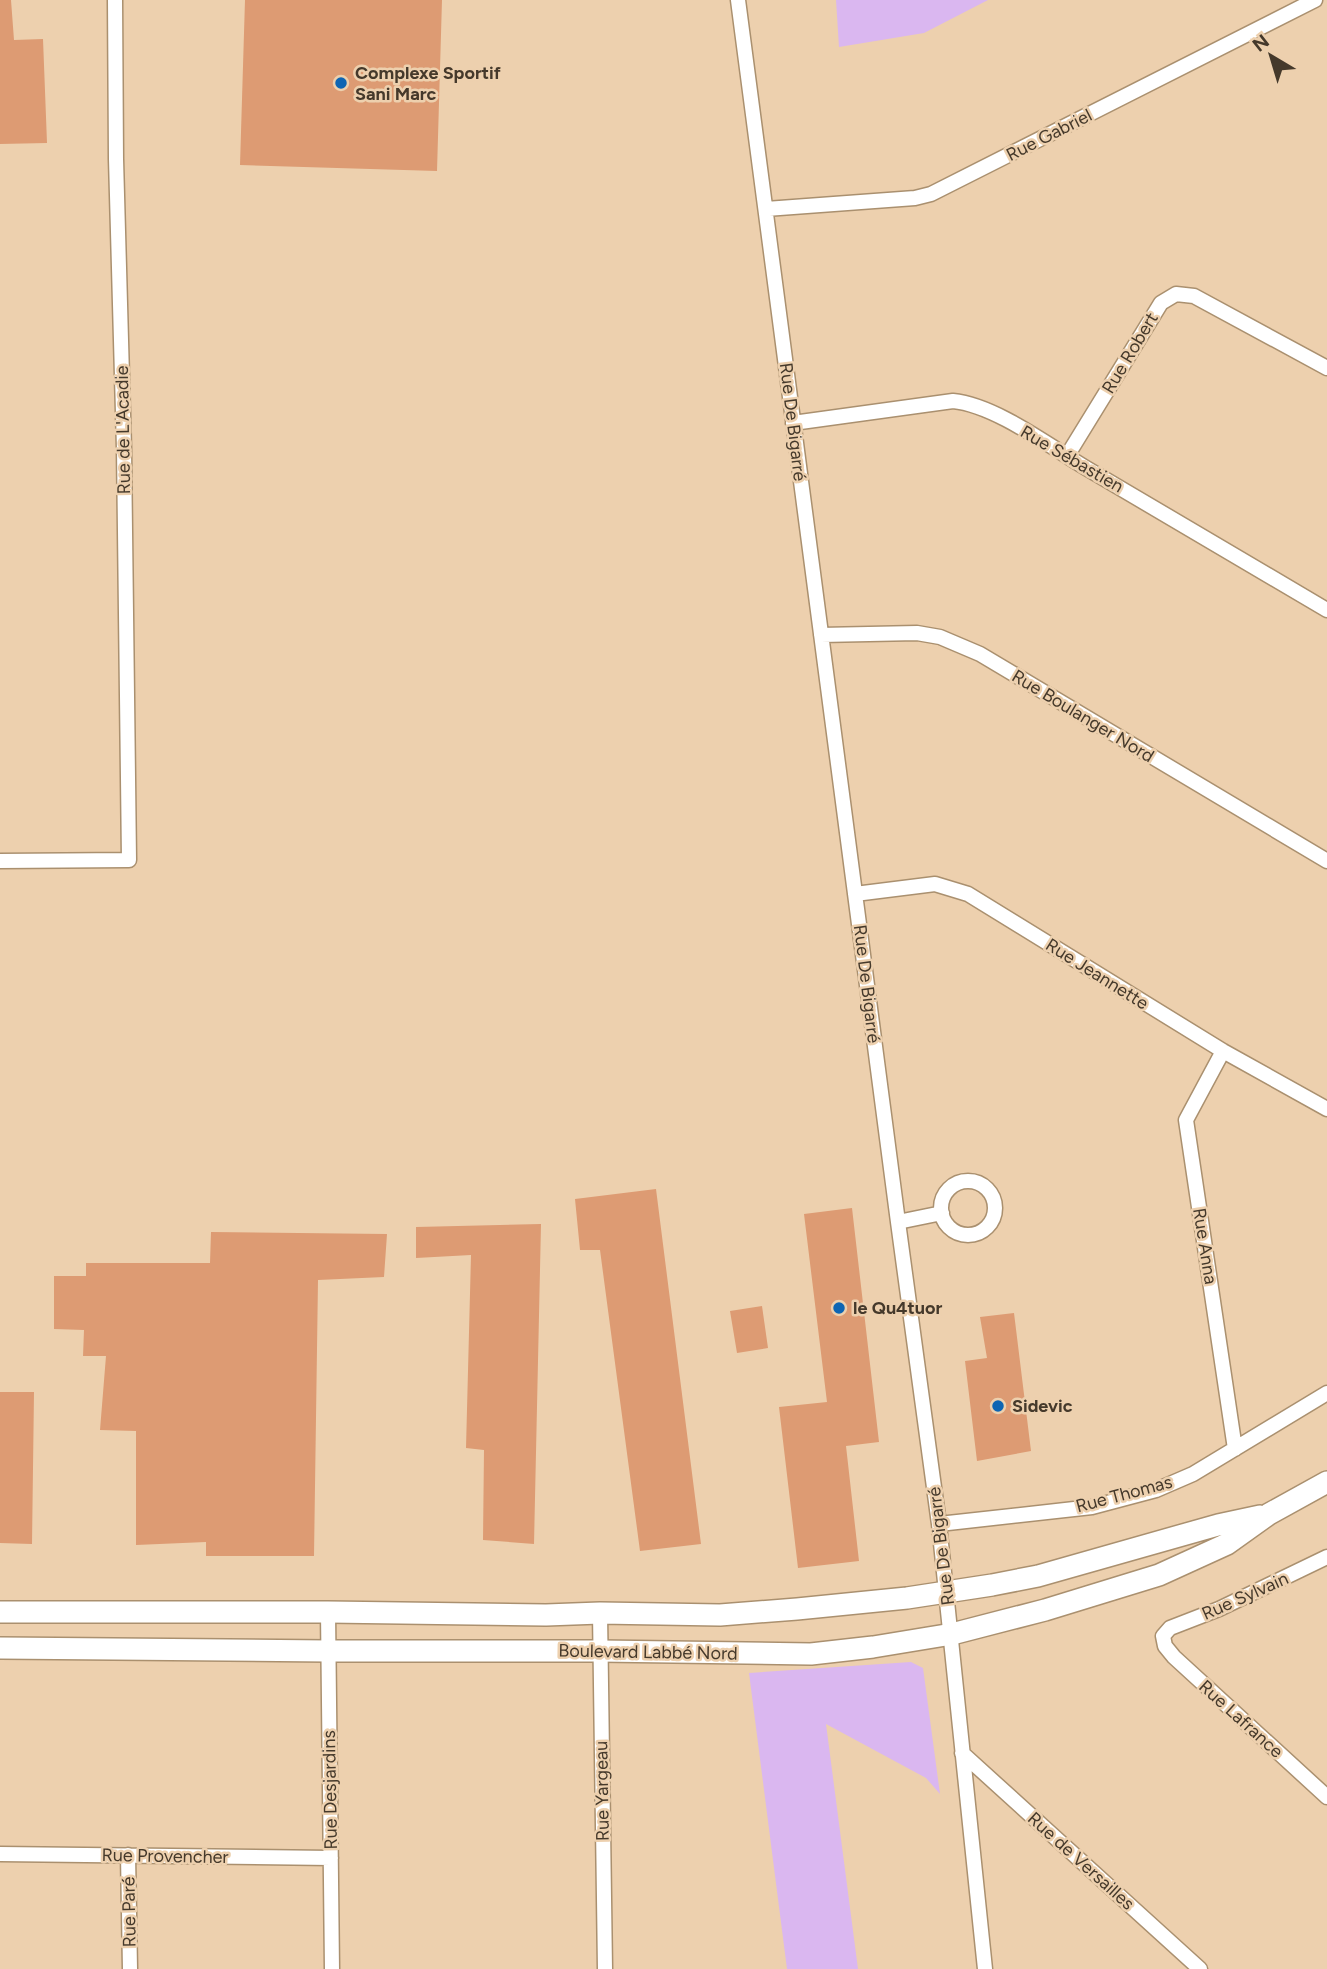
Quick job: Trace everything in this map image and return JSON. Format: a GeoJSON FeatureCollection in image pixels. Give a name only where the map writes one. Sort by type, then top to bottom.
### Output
{"type":"FeatureCollection","features":[{"type":"Feature","properties":{"kind":"main road","name":"Boulevard Labbé Nord"},"geometry":{"type":"LineString","coordinates":[[0,1648],[811,1654],[873,1647],[952,1634],[1091,1598],[1159,1575],[1227,1544],[1269,1514],[1327,1482]]}},
{"type":"Feature","properties":{"kind":"main road","name":"Boulevard Labbé Nord"},"geometry":{"type":"LineString","coordinates":[[0,1612],[720,1615],[810,1608],[946,1592],[1038,1576],[1218,1525],[1269,1514]]}},
{"type":"Feature","properties":{"kind":"street","name":"Rue de L'Acadie"},"geometry":{"type":"LineString","coordinates":[[0,861],[129,860],[115,0]]}},
{"type":"Feature","properties":{"kind":"street","name":"Rue De Bigarré"},"geometry":{"type":"LineString","coordinates":[[738,0],[940,1524],[985,1969]]}},
{"type":"Feature","properties":{"kind":"street","name":"Rue Gabriel"},"geometry":{"type":"LineString","coordinates":[[765,209],[915,198],[931,194],[1315,0]]}},
{"type":"Feature","properties":{"kind":"street","name":"Rue Robert"},"geometry":{"type":"LineString","coordinates":[[1067,456],[1161,303],[1176,294],[1194,296],[1327,368]]}},
{"type":"Feature","properties":{"kind":"street","name":"Rue Sébastien"},"geometry":{"type":"LineString","coordinates":[[793,423],[953,401],[971,403],[1067,456],[1327,610]]}},
{"type":"Feature","properties":{"kind":"street","name":"Rue Boulanger Nord"},"geometry":{"type":"LineString","coordinates":[[821,635],[917,633],[940,637],[980,654],[1327,861]]}},
{"type":"Feature","properties":{"kind":"street","name":"Rue Jeannette"},"geometry":{"type":"LineString","coordinates":[[855,894],[935,884],[968,894],[1223,1051],[1327,1109]]}},
{"type":"Feature","properties":{"kind":"street","name":"Rue Anna"},"geometry":{"type":"LineString","coordinates":[[1223,1051],[1186,1120],[1235,1449]]}},
{"type":"Feature","properties":{"kind":"street"},"geometry":{"type":"LineString","coordinates":[[898,1223],[942,1213]]}},
{"type":"Feature","properties":{"kind":"street","name":"Rue Thomas"},"geometry":{"type":"LineString","coordinates":[[940,1524],[1092,1507],[1156,1490],[1192,1474],[1327,1393]]}},
{"type":"Feature","properties":{"kind":"street","name":"Rue Sylvain"},"geometry":{"type":"LineString","coordinates":[[1163,1636],[1170,1628],[1219,1609],[1327,1557]]}},
{"type":"Feature","properties":{"kind":"street","name":"Rue Desjardins"},"geometry":{"type":"LineString","coordinates":[[328,1612],[332,1969]]}},
{"type":"Feature","properties":{"kind":"street","name":"Rue Yargeau"},"geometry":{"type":"LineString","coordinates":[[600,1613],[605,1969]]}},
{"type":"Feature","properties":{"kind":"street","name":"Rue Lafrance"},"geometry":{"type":"LineString","coordinates":[[1163,1636],[1165,1646],[1174,1657],[1327,1797]]}},
{"type":"Feature","properties":{"kind":"street","name":"Rue de Versailles"},"geometry":{"type":"LineString","coordinates":[[962,1753],[1200,1969]]}},
{"type":"Feature","properties":{"kind":"street","name":"Rue Provencher"},"geometry":{"type":"LineString","coordinates":[[0,1854],[331,1858]]}},
{"type":"Feature","properties":{"kind":"street","name":"Rue Paré"},"geometry":{"type":"LineString","coordinates":[[128,1855],[130,1969]]}},
{"type":"Feature","properties":{"kind":"shaded area"},"geometry":{"type":"Polygon","coordinates":[[[836,0],[988,0],[924,33],[839,47],[836,0]]]}},
{"type":"Feature","properties":{"kind":"shaded area"},"geometry":{"type":"Polygon","coordinates":[[[911,1662],[923,1668],[940,1794],[926,1778],[826,1724],[858,1969],[787,1969],[749,1673],[911,1662]]]}},
{"type":"Feature","properties":{"kind":"building"},"geometry":{"type":"Polygon","coordinates":[[[0,0],[11,0],[14,40],[43,39],[47,143],[0,144],[0,0]]]}},
{"type":"Feature","properties":{"kind":"building","name":"Complexe Sportif Sani Marc"},"geometry":{"type":"Polygon","coordinates":[[[245,0],[442,0],[437,171],[240,165],[245,0]]]}},
{"type":"Feature","properties":{"kind":"building"},"geometry":{"type":"Polygon","coordinates":[[[656,1189],[701,1544],[640,1551],[600,1250],[580,1250],[575,1199],[656,1189]]]}},
{"type":"Feature","properties":{"kind":"building","name":"le Qu4tuor"},"geometry":{"type":"Polygon","coordinates":[[[852,1208],[879,1442],[846,1446],[859,1561],[798,1568],[779,1407],[827,1402],[804,1214],[852,1208]]]}},
{"type":"Feature","properties":{"kind":"building"},"geometry":{"type":"Polygon","coordinates":[[[541,1224],[534,1544],[483,1540],[484,1450],[466,1448],[471,1255],[416,1258],[416,1227],[541,1224]]]}},
{"type":"Feature","properties":{"kind":"building"},"geometry":{"type":"Polygon","coordinates":[[[211,1232],[387,1234],[384,1277],[318,1280],[314,1556],[206,1556],[206,1542],[136,1545],[136,1431],[100,1430],[106,1356],[83,1356],[84,1330],[54,1329],[54,1276],[86,1276],[86,1263],[210,1263],[211,1232]]]}},
{"type":"Feature","properties":{"kind":"building"},"geometry":{"type":"Polygon","coordinates":[[[762,1306],[768,1348],[737,1353],[730,1311],[762,1306]]]}},
{"type":"Feature","properties":{"kind":"building","name":"Sidevic"},"geometry":{"type":"Polygon","coordinates":[[[1014,1313],[1031,1451],[977,1461],[965,1361],[987,1358],[980,1317],[1014,1313]]]}},
{"type":"Feature","properties":{"kind":"building"},"geometry":{"type":"Polygon","coordinates":[[[0,1392],[34,1392],[32,1544],[0,1543],[0,1392]]]}},
{"type":"Feature","properties":{"kind":"place","name":"Complexe Sportif Sani Marc"},"geometry":{"type":"Point","coordinates":[341,83]}},
{"type":"Feature","properties":{"kind":"place","name":"le Qu4tuor"},"geometry":{"type":"Point","coordinates":[839,1308]}},
{"type":"Feature","properties":{"kind":"place","name":"Sidevic"},"geometry":{"type":"Point","coordinates":[998,1406]}}]}
